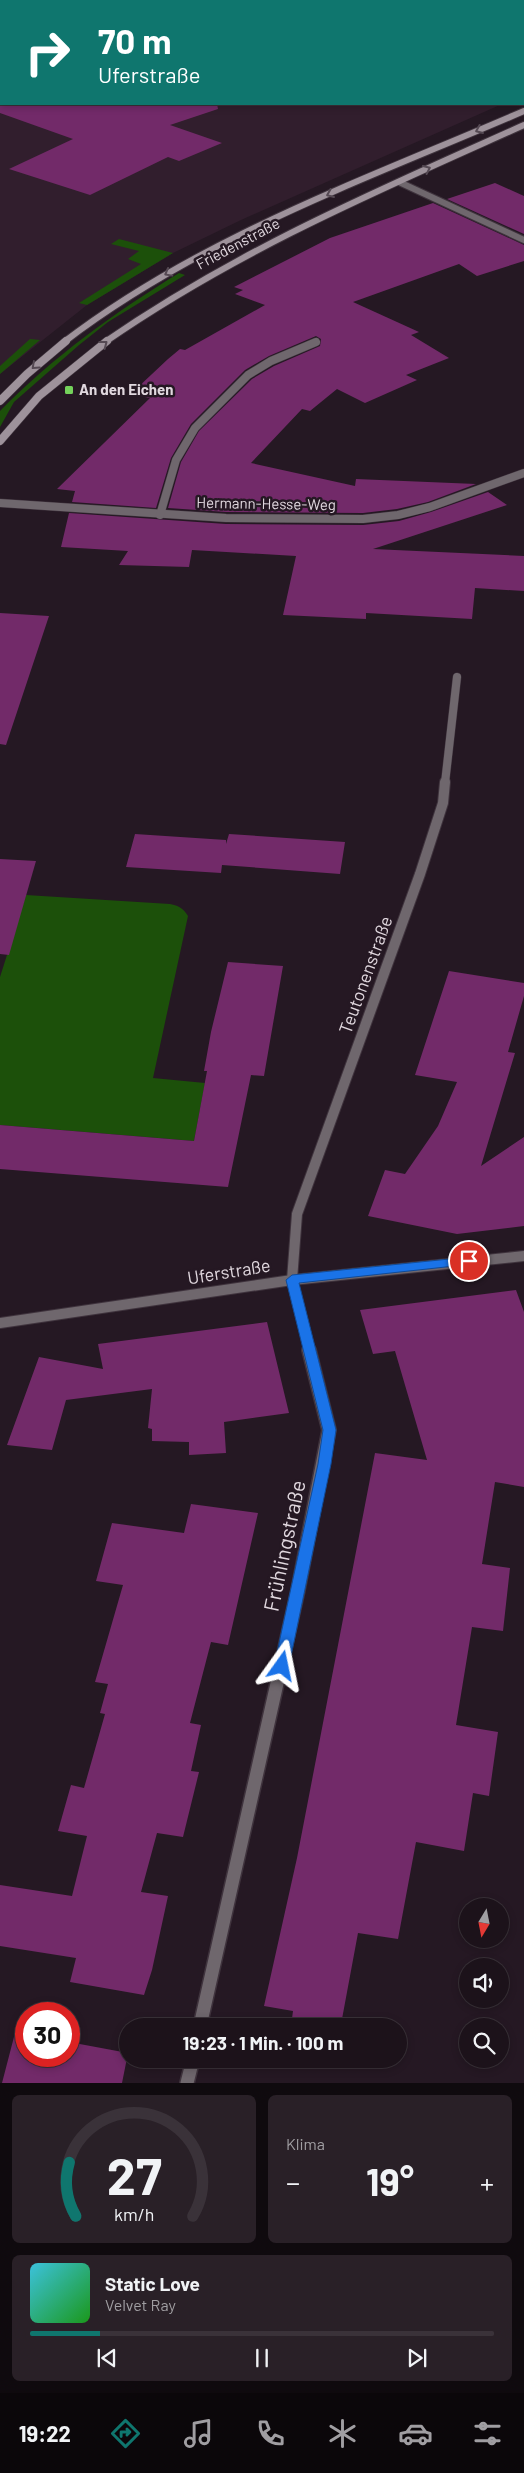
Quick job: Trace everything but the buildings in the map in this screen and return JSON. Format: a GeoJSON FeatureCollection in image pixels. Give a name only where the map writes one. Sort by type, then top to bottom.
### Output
{"type":"FeatureCollection","features":[{"type":"Feature","properties":{"kind":"main road","name":"Friedenstraße"},"geometry":{"type":"LineString","coordinates":[[0,400],[18,381],[64,340],[148,285],[200,256],[305,205],[524,111]]}},
{"type":"Feature","properties":{"kind":"main road","name":"Friedenstraße"},"geometry":{"type":"LineString","coordinates":[[0,441],[44,390],[159,303],[225,264],[296,228],[524,125]]}},
{"type":"Feature","properties":{"kind":"street"},"geometry":{"type":"LineString","coordinates":[[400,182],[524,240]]}},
{"type":"Feature","properties":{"kind":"street"},"geometry":{"type":"LineString","coordinates":[[160,515],[176,460],[195,428],[248,376],[271,360],[316,342]]}},
{"type":"Feature","properties":{"kind":"street","name":"Hermann-Hesse-Weg"},"geometry":{"type":"LineString","coordinates":[[0,503],[160,515],[299,520],[389,516],[429,507],[524,473]]}},
{"type":"Feature","properties":{"kind":"street","name":"Teutonenstraße"},"geometry":{"type":"LineString","coordinates":[[292,1280],[297,1214],[420,874],[443,803],[457,677]]}},
{"type":"Feature","properties":{"kind":"street","name":"Uferstraße"},"geometry":{"type":"LineString","coordinates":[[0,1323],[292,1280],[524,1256]]}},
{"type":"Feature","properties":{"kind":"street","name":"Frühlingstraße"},"geometry":{"type":"LineString","coordinates":[[202,2018],[298,1590],[329,1430],[292,1280]]}},
{"type":"Feature","properties":{"kind":"street"},"geometry":{"type":"LineString","coordinates":[[187,2083],[191,2068]]}},
{"type":"Feature","properties":{"kind":"shaded area"},"geometry":{"type":"Polygon","coordinates":[[[0,105],[500,105],[241,220],[173,253],[87,305],[0,374],[0,105]]]}},
{"type":"Feature","properties":{"kind":"green space"},"geometry":{"type":"Polygon","coordinates":[[[119,239],[173,253],[87,305],[79,303],[141,264],[128,259],[139,251],[111,244],[119,239]]]}},
{"type":"Feature","properties":{"kind":"green space"},"geometry":{"type":"Polygon","coordinates":[[[179,273],[185,275],[108,322],[79,345],[14,402],[0,427],[0,411],[41,372],[108,320],[179,273]]]}},
{"type":"Feature","properties":{"kind":"green space"},"geometry":{"type":"Polygon","coordinates":[[[30,339],[40,340],[0,374],[0,366],[30,339]]]}},
{"type":"Feature","properties":{"kind":"green space"},"geometry":{"type":"Polygon","coordinates":[[[26,895],[170,904],[186,913],[188,916],[153,1078],[205,1083],[194,1141],[0,1125],[0,977],[26,895]]]}},
{"type":"Feature","properties":{"kind":"place","name":"An den Eichen"},"geometry":{"type":"Point","coordinates":[69,390]}},
{"type":"Feature","properties":{"kind":"route"},"geometry":{"type":"LineString","coordinates":[[282,1666],[324,1464],[329,1430],[292,1280],[469,1261]]}}]}
